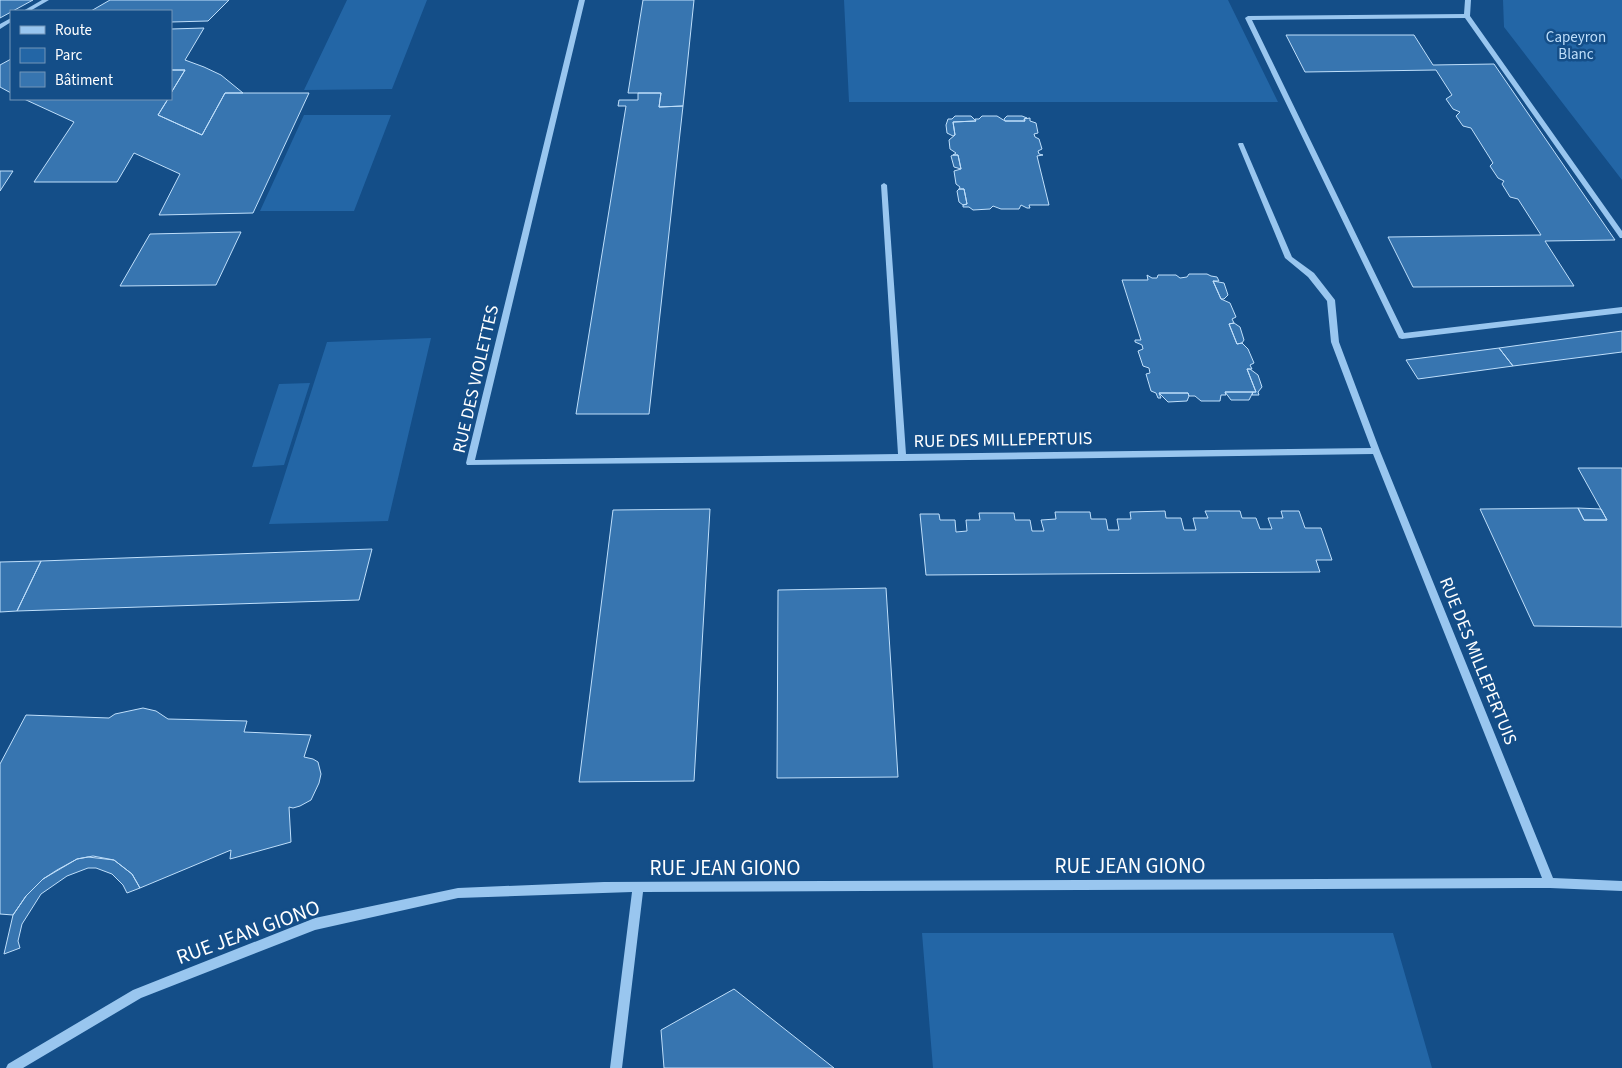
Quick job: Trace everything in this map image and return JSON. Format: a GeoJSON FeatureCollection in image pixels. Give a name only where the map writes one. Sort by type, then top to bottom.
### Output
{"type":"FeatureCollection","features":[{"type":"Feature","properties":{"kind":"street"},"geometry":{"type":"LineString","coordinates":[[28,10],[46,0]]}},
{"type":"Feature","properties":{"kind":"street","name":"RUE DES VIOLETTES"},"geometry":{"type":"LineString","coordinates":[[582,0],[470,463],[902,458]]}},
{"type":"Feature","properties":{"kind":"street"},"geometry":{"type":"LineString","coordinates":[[1468,0],[1467,16],[1622,236]]}},
{"type":"Feature","properties":{"kind":"street"},"geometry":{"type":"LineString","coordinates":[[1467,16],[1248,18],[1402,336],[1622,310]]}},
{"type":"Feature","properties":{"kind":"street","name":"RUE DES MILLEPERTUIS"},"geometry":{"type":"LineString","coordinates":[[1240,144],[1289,258],[1311,275],[1331,300],[1335,342],[1376,451],[1550,883]]}},
{"type":"Feature","properties":{"kind":"street","name":"RUE DES MILLEPERTUIS"},"geometry":{"type":"LineString","coordinates":[[884,185],[902,458],[1376,451]]}},
{"type":"Feature","properties":{"kind":"street","name":"RUE JEAN GIONO"},"geometry":{"type":"LineString","coordinates":[[12,1068],[137,994],[315,924],[458,893],[604,886],[1550,883],[1622,886]]}},
{"type":"Feature","properties":{"kind":"street","name":"RUE JEAN GIONO"},"geometry":{"type":"LineString","coordinates":[[616,1068],[638,887]]}},
{"type":"Feature","properties":{"kind":"green space"},"geometry":{"type":"Polygon","coordinates":[[[347,0],[427,0],[392,89],[304,90],[347,0]]]}},
{"type":"Feature","properties":{"kind":"green space"},"geometry":{"type":"Polygon","coordinates":[[[844,0],[1228,0],[1278,102],[849,102],[844,0]]]}},
{"type":"Feature","properties":{"kind":"green space","name":"Capeyron Blanc"},"geometry":{"type":"Polygon","coordinates":[[[1503,0],[1622,0],[1622,180],[1504,27],[1503,0]]]}},
{"type":"Feature","properties":{"kind":"green space"},"geometry":{"type":"Polygon","coordinates":[[[304,115],[391,115],[354,211],[260,211],[304,115]]]}},
{"type":"Feature","properties":{"kind":"green space"},"geometry":{"type":"Polygon","coordinates":[[[431,338],[388,521],[269,524],[327,342],[431,338]]]}},
{"type":"Feature","properties":{"kind":"green space"},"geometry":{"type":"Polygon","coordinates":[[[310,383],[284,465],[252,467],[279,384],[310,383]]]}},
{"type":"Feature","properties":{"kind":"green space"},"geometry":{"type":"Polygon","coordinates":[[[922,933],[1393,933],[1432,1068],[933,1068],[922,933]]]}},
{"type":"Feature","properties":{"kind":"building"},"geometry":{"type":"Polygon","coordinates":[[[0,0],[33,0],[15,10],[10,10],[10,13],[0,18],[0,0]]]}},
{"type":"Feature","properties":{"kind":"building"},"geometry":{"type":"Polygon","coordinates":[[[110,0],[229,0],[208,21],[172,22],[172,10],[93,10],[110,0]]]}},
{"type":"Feature","properties":{"kind":"building"},"geometry":{"type":"Polygon","coordinates":[[[643,0],[694,0],[683,106],[659,107],[661,93],[628,93],[643,0]]]}},
{"type":"Feature","properties":{"kind":"building"},"geometry":{"type":"Polygon","coordinates":[[[204,28],[185,60],[221,75],[243,93],[225,93],[202,135],[158,115],[167,100],[172,100],[172,91],[185,70],[172,70],[172,29],[204,28]]]}},
{"type":"Feature","properties":{"kind":"building"},"geometry":{"type":"Polygon","coordinates":[[[1286,35],[1414,35],[1433,65],[1494,64],[1615,240],[1545,241],[1574,286],[1413,287],[1388,237],[1541,235],[1518,199],[1510,197],[1502,184],[1504,181],[1498,178],[1490,166],[1493,163],[1471,128],[1463,126],[1456,116],[1460,112],[1453,109],[1446,99],[1452,95],[1436,70],[1305,72],[1286,35]]]}},
{"type":"Feature","properties":{"kind":"building"},"geometry":{"type":"Polygon","coordinates":[[[10,60],[10,92],[0,87],[0,65],[10,60]]]}},
{"type":"Feature","properties":{"kind":"building"},"geometry":{"type":"Polygon","coordinates":[[[172,70],[185,70],[172,91],[172,70]]]}},
{"type":"Feature","properties":{"kind":"building"},"geometry":{"type":"Polygon","coordinates":[[[225,93],[309,93],[253,213],[159,215],[180,174],[134,153],[117,182],[34,182],[74,122],[26,100],[167,100],[158,115],[202,135],[225,93]]]}},
{"type":"Feature","properties":{"kind":"building"},"geometry":{"type":"Polygon","coordinates":[[[638,93],[661,93],[659,107],[683,106],[649,414],[576,414],[626,106],[618,106],[619,100],[638,100],[638,93]]]}},
{"type":"Feature","properties":{"kind":"building"},"geometry":{"type":"Polygon","coordinates":[[[955,116],[971,116],[976,121],[953,122],[955,135],[953,136],[947,133],[946,125],[948,119],[952,119],[955,116]]]}},
{"type":"Feature","properties":{"kind":"building"},"geometry":{"type":"Polygon","coordinates":[[[982,116],[997,116],[1005,121],[1025,121],[1024,119],[1030,118],[1030,121],[1036,123],[1038,133],[1034,134],[1039,139],[1042,149],[1038,151],[1039,154],[1043,155],[1037,156],[1049,205],[1029,205],[1030,208],[1027,208],[1021,205],[1019,209],[1001,209],[993,206],[990,209],[973,210],[969,207],[963,207],[963,205],[967,204],[964,189],[959,189],[960,187],[956,184],[954,171],[961,169],[958,155],[953,155],[956,153],[950,149],[949,140],[955,135],[953,122],[976,121],[975,119],[979,119],[982,116]]]}},
{"type":"Feature","properties":{"kind":"building"},"geometry":{"type":"Polygon","coordinates":[[[1007,116],[1027,118],[1024,119],[1025,121],[1005,121],[1004,119],[1007,116]]]}},
{"type":"Feature","properties":{"kind":"building"},"geometry":{"type":"Polygon","coordinates":[[[958,155],[961,169],[954,167],[951,156],[958,155]]]}},
{"type":"Feature","properties":{"kind":"building"},"geometry":{"type":"Polygon","coordinates":[[[0,171],[13,171],[0,191],[0,171]]]}},
{"type":"Feature","properties":{"kind":"building"},"geometry":{"type":"Polygon","coordinates":[[[964,189],[967,204],[963,205],[959,202],[957,191],[964,189]]]}},
{"type":"Feature","properties":{"kind":"building"},"geometry":{"type":"Polygon","coordinates":[[[241,232],[216,285],[120,286],[150,234],[241,232]]]}},
{"type":"Feature","properties":{"kind":"building"},"geometry":{"type":"Polygon","coordinates":[[[1189,274],[1207,274],[1217,277],[1219,281],[1213,281],[1221,299],[1230,303],[1236,317],[1232,319],[1234,323],[1229,324],[1237,344],[1242,343],[1248,349],[1254,363],[1250,365],[1252,369],[1247,369],[1256,392],[1225,392],[1226,395],[1221,395],[1220,401],[1201,401],[1195,396],[1189,396],[1188,393],[1159,393],[1161,398],[1158,398],[1156,393],[1151,391],[1146,374],[1150,373],[1149,368],[1143,366],[1138,351],[1143,349],[1142,345],[1135,342],[1135,340],[1141,340],[1122,280],[1148,280],[1147,275],[1157,278],[1158,275],[1176,275],[1180,278],[1187,277],[1189,274]]]}},
{"type":"Feature","properties":{"kind":"building"},"geometry":{"type":"Polygon","coordinates":[[[1213,281],[1224,283],[1228,295],[1224,299],[1221,299],[1213,281]]]}},
{"type":"Feature","properties":{"kind":"building"},"geometry":{"type":"Polygon","coordinates":[[[1234,323],[1240,327],[1244,340],[1242,343],[1237,344],[1229,324],[1234,323]]]}},
{"type":"Feature","properties":{"kind":"building"},"geometry":{"type":"Polygon","coordinates":[[[1622,331],[1622,352],[1513,366],[1499,348],[1622,331]]]}},
{"type":"Feature","properties":{"kind":"building"},"geometry":{"type":"Polygon","coordinates":[[[1499,348],[1513,366],[1418,379],[1406,360],[1499,348]]]}},
{"type":"Feature","properties":{"kind":"building"},"geometry":{"type":"Polygon","coordinates":[[[1247,369],[1258,375],[1262,387],[1258,392],[1259,395],[1252,395],[1253,392],[1256,392],[1247,369]]]}},
{"type":"Feature","properties":{"kind":"building"},"geometry":{"type":"Polygon","coordinates":[[[1225,392],[1253,392],[1249,400],[1231,400],[1225,392]]]}},
{"type":"Feature","properties":{"kind":"building"},"geometry":{"type":"Polygon","coordinates":[[[1159,393],[1188,393],[1189,396],[1187,401],[1168,402],[1159,393]]]}},
{"type":"Feature","properties":{"kind":"building"},"geometry":{"type":"Polygon","coordinates":[[[1578,468],[1622,468],[1622,627],[1534,626],[1480,509],[1578,508],[1584,520],[1607,520],[1578,468]]]}},
{"type":"Feature","properties":{"kind":"building"},"geometry":{"type":"Polygon","coordinates":[[[1578,508],[1601,509],[1607,520],[1584,520],[1578,508]]]}},
{"type":"Feature","properties":{"kind":"building"},"geometry":{"type":"Polygon","coordinates":[[[710,509],[694,781],[579,782],[613,510],[710,509]]]}},
{"type":"Feature","properties":{"kind":"building"},"geometry":{"type":"Polygon","coordinates":[[[1165,511],[1166,518],[1181,518],[1184,530],[1196,530],[1193,518],[1208,518],[1205,511],[1240,511],[1242,518],[1256,518],[1260,529],[1272,529],[1268,518],[1283,518],[1281,511],[1299,511],[1305,528],[1321,528],[1332,560],[1316,560],[1320,572],[926,575],[920,514],[939,514],[940,520],[955,520],[956,532],[967,531],[966,520],[980,520],[979,513],[1014,513],[1015,520],[1030,520],[1032,531],[1044,531],[1041,520],[1056,519],[1055,512],[1090,512],[1091,519],[1106,519],[1108,530],[1119,530],[1117,519],[1131,519],[1130,512],[1165,511]]]}},
{"type":"Feature","properties":{"kind":"building"},"geometry":{"type":"Polygon","coordinates":[[[372,549],[359,600],[17,611],[41,561],[372,549]]]}},
{"type":"Feature","properties":{"kind":"building"},"geometry":{"type":"Polygon","coordinates":[[[41,561],[17,611],[0,612],[0,562],[41,561]]]}},
{"type":"Feature","properties":{"kind":"building"},"geometry":{"type":"Polygon","coordinates":[[[886,588],[898,777],[777,778],[778,590],[886,588]]]}},
{"type":"Feature","properties":{"kind":"building"},"geometry":{"type":"Polygon","coordinates":[[[143,708],[156,711],[168,719],[247,721],[244,732],[311,735],[304,757],[318,762],[321,774],[311,800],[300,806],[289,807],[291,842],[230,859],[231,850],[140,888],[132,874],[114,860],[93,856],[77,859],[43,879],[26,896],[13,915],[0,914],[0,764],[26,715],[109,718],[115,714],[143,708]]]}},
{"type":"Feature","properties":{"kind":"building"},"geometry":{"type":"Polygon","coordinates":[[[88,857],[114,860],[132,874],[140,888],[127,893],[123,885],[112,874],[96,868],[88,868],[67,876],[41,894],[22,924],[18,941],[20,948],[4,954],[13,915],[26,896],[43,879],[57,870],[77,859],[88,857]]]}},
{"type":"Feature","properties":{"kind":"building"},"geometry":{"type":"Polygon","coordinates":[[[734,989],[834,1068],[664,1068],[661,1030],[734,989]]]}}]}
